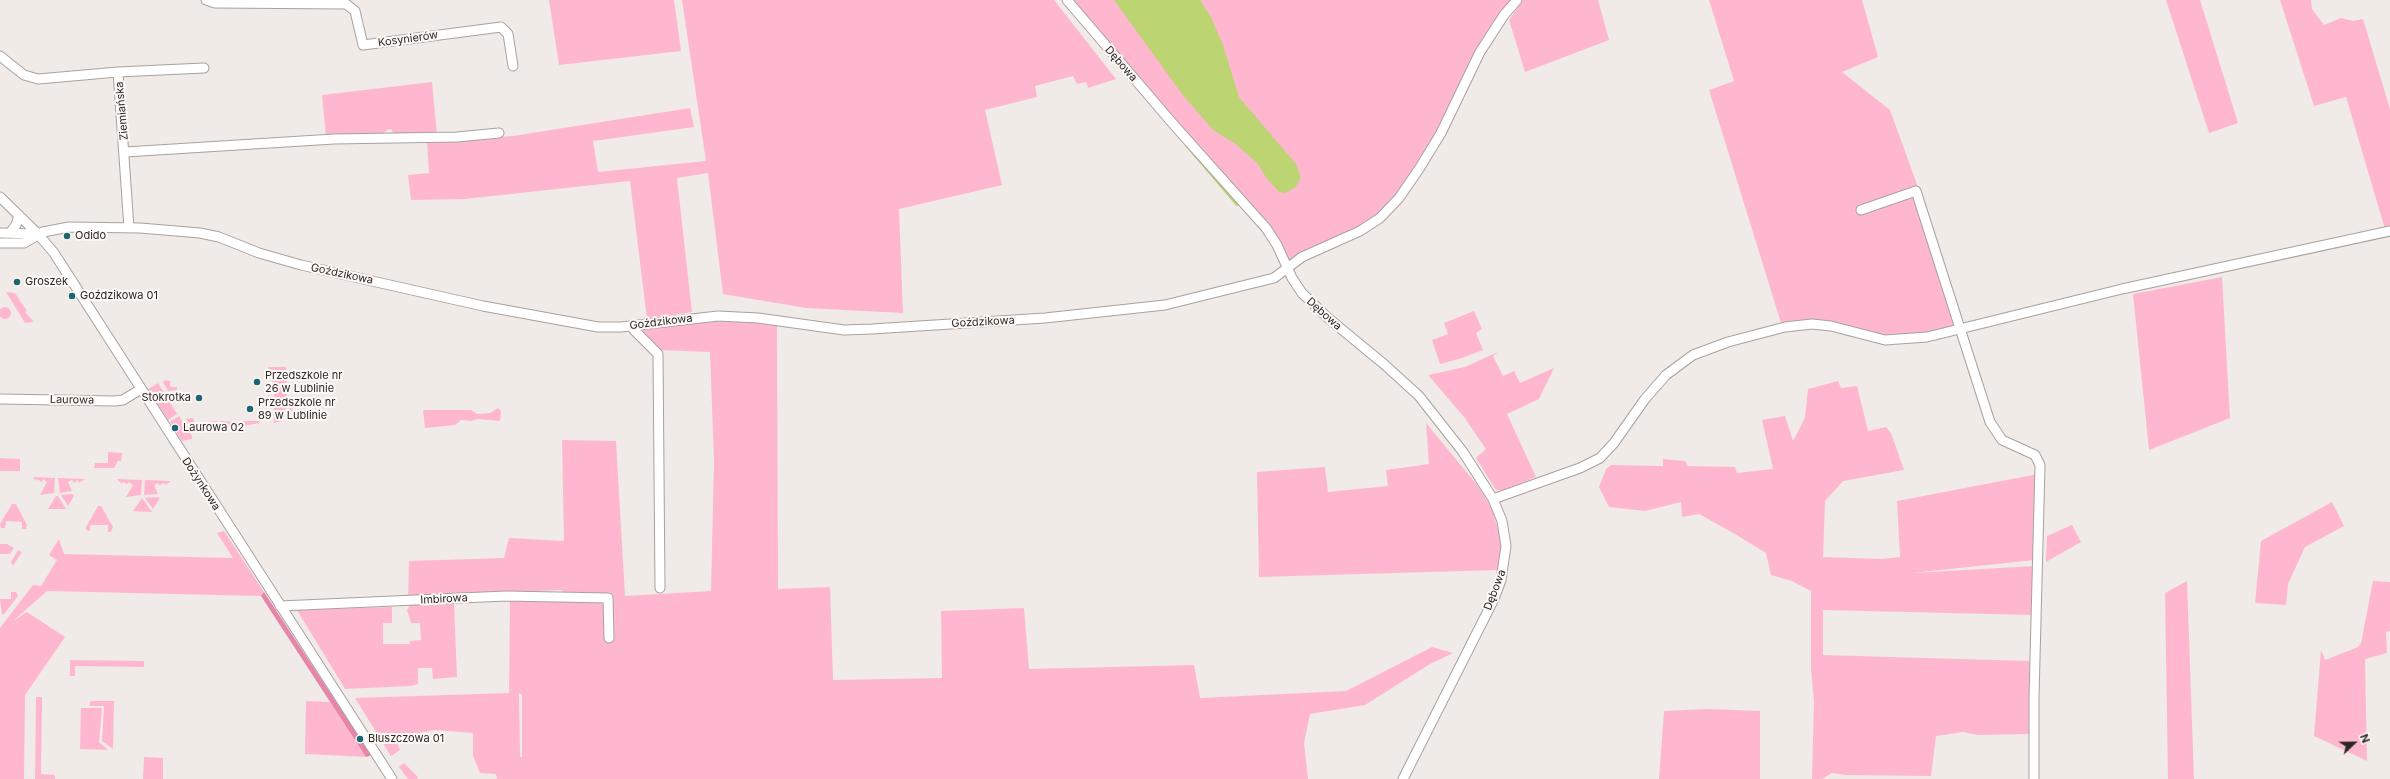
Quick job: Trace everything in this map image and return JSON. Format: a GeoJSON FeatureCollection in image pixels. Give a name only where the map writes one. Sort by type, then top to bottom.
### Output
{"type":"FeatureCollection","features":[{"type":"Feature","properties":{"kind":"street","name":"Kosynierów"},"geometry":{"type":"LineString","coordinates":[[206,0],[215,3],[346,4],[355,11],[363,45],[501,27],[508,34],[513,66]]}},
{"type":"Feature","properties":{"kind":"street","name":"Dębowa"},"geometry":{"type":"LineString","coordinates":[[1067,0],[1174,125],[1266,228],[1277,245],[1296,285],[1308,300],[1391,370],[1428,406],[1470,462],[1493,499],[1504,528],[1506,561],[1494,599],[1469,644],[1403,779]]}},
{"type":"Feature","properties":{"kind":"street","name":"Goździkowa"},"geometry":{"type":"LineString","coordinates":[[38,234],[68,227],[129,228],[211,234],[259,253],[301,265],[562,322],[598,327],[632,326],[718,316],[758,318],[810,326],[858,330],[1074,316],[1134,310],[1185,301],[1274,278],[1302,257],[1373,224],[1394,205],[1441,133],[1486,41],[1517,0]]}},
{"type":"Feature","properties":{"kind":"street","name":"Ziemiańska"},"geometry":{"type":"LineString","coordinates":[[0,56],[24,75],[38,79],[118,72],[125,152],[129,228]]}},
{"type":"Feature","properties":{"kind":"street"},"geometry":{"type":"LineString","coordinates":[[118,72],[204,68]]}},
{"type":"Feature","properties":{"kind":"street"},"geometry":{"type":"LineString","coordinates":[[125,152],[334,139],[457,137],[499,133]]}},
{"type":"Feature","properties":{"kind":"street"},"geometry":{"type":"LineString","coordinates":[[1861,210],[1916,191],[1961,330],[1977,386],[1992,427],[2005,443],[2035,455],[2041,469],[2036,614],[2034,779]]}},
{"type":"Feature","properties":{"kind":"street","name":"Dożynkowa"},"geometry":{"type":"LineString","coordinates":[[0,197],[19,214],[54,253],[392,779]]}},
{"type":"Feature","properties":{"kind":"street"},"geometry":{"type":"LineString","coordinates":[[10,232],[19,214]]}},
{"type":"Feature","properties":{"kind":"street"},"geometry":{"type":"LineString","coordinates":[[1493,499],[1580,468],[1600,458],[1614,443],[1661,380],[1688,358],[1704,349],[1777,329],[1805,324],[1831,326],[1892,341],[1927,337],[1961,330],[2122,289],[2390,231]]}},
{"type":"Feature","properties":{"kind":"street"},"geometry":{"type":"LineString","coordinates":[[0,233],[10,232],[38,234]]}},
{"type":"Feature","properties":{"kind":"street"},"geometry":{"type":"LineString","coordinates":[[0,243],[24,243],[31,241],[38,234]]}},
{"type":"Feature","properties":{"kind":"street"},"geometry":{"type":"LineString","coordinates":[[632,326],[634,330],[658,354],[660,588]]}},
{"type":"Feature","properties":{"kind":"street","name":"Laurowa"},"geometry":{"type":"LineString","coordinates":[[0,399],[115,401],[124,400],[140,389]]}},
{"type":"Feature","properties":{"kind":"street","name":"Imbirowa"},"geometry":{"type":"LineString","coordinates":[[280,606],[506,596],[608,598],[609,638]]}},
{"type":"Feature","properties":{"kind":"shaded area"},"geometry":{"type":"Polygon","coordinates":[[[549,0],[674,0],[681,51],[559,65],[549,0]]]}},
{"type":"Feature","properties":{"kind":"shaded area"},"geometry":{"type":"Polygon","coordinates":[[[682,0],[1054,0],[1116,79],[1088,88],[1086,82],[1077,84],[1073,76],[1035,86],[1037,97],[985,110],[1002,185],[899,209],[903,313],[806,308],[723,294],[708,173],[677,178],[692,312],[647,319],[630,181],[465,199],[411,200],[408,175],[429,173],[427,141],[513,136],[690,108],[694,127],[593,141],[598,172],[706,161],[682,0]]]}},
{"type":"Feature","properties":{"kind":"shaded area"},"geometry":{"type":"Polygon","coordinates":[[[1069,0],[1517,0],[1504,15],[1465,86],[1394,205],[1327,246],[1287,261],[1279,248],[1069,0]]]}},
{"type":"Feature","properties":{"kind":"shaded area"},"geometry":{"type":"Polygon","coordinates":[[[1114,0],[1200,0],[1211,17],[1223,45],[1239,97],[1296,164],[1301,177],[1296,187],[1285,193],[1279,192],[1267,179],[1258,164],[1237,145],[1213,130],[1182,94],[1114,0]]]}},
{"type":"Feature","properties":{"kind":"shaded area"},"geometry":{"type":"Polygon","coordinates":[[[1523,0],[1598,0],[1609,40],[1525,72],[1509,20],[1523,0]]]}},
{"type":"Feature","properties":{"kind":"shaded area"},"geometry":{"type":"Polygon","coordinates":[[[1709,0],[1862,0],[1878,57],[1842,72],[1890,110],[1919,190],[1962,325],[1908,337],[1891,337],[1811,320],[1781,323],[1709,90],[1734,81],[1709,0]]]}},
{"type":"Feature","properties":{"kind":"shaded area"},"geometry":{"type":"Polygon","coordinates":[[[2166,0],[2200,0],[2238,123],[2209,133],[2166,0]]]}},
{"type":"Feature","properties":{"kind":"shaded area"},"geometry":{"type":"Polygon","coordinates":[[[2280,0],[2311,0],[2312,9],[2324,25],[2341,18],[2353,21],[2363,19],[2390,109],[2390,227],[2385,229],[2346,97],[2314,106],[2280,0]]]}},
{"type":"Feature","properties":{"kind":"shaded area"},"geometry":{"type":"Polygon","coordinates":[[[432,82],[437,135],[395,137],[391,129],[387,130],[382,135],[326,137],[322,95],[432,82]]]}},
{"type":"Feature","properties":{"kind":"shaded area"},"geometry":{"type":"Polygon","coordinates":[[[2222,277],[2230,418],[2149,450],[2133,294],[2222,277]]]}},
{"type":"Feature","properties":{"kind":"shaded area"},"geometry":{"type":"Polygon","coordinates":[[[6,292],[15,293],[27,311],[25,312],[34,322],[25,323],[6,292]]]}},
{"type":"Feature","properties":{"kind":"shaded area"},"geometry":{"type":"Polygon","coordinates":[[[3,307],[7,307],[11,313],[7,319],[3,319],[-1,315],[-1,311],[3,307]]]}},
{"type":"Feature","properties":{"kind":"shaded area"},"geometry":{"type":"Polygon","coordinates":[[[1474,311],[1482,329],[1476,333],[1483,350],[1440,364],[1432,340],[1448,334],[1444,323],[1474,311]]]}},
{"type":"Feature","properties":{"kind":"shaded area"},"geometry":{"type":"Polygon","coordinates":[[[705,320],[777,323],[778,589],[830,587],[833,680],[942,678],[941,611],[1024,608],[1029,669],[1194,665],[1200,698],[1346,691],[1432,647],[1453,653],[1430,664],[1365,705],[1310,714],[1304,743],[1308,779],[497,779],[496,774],[480,773],[473,756],[473,733],[435,730],[419,733],[397,743],[400,750],[391,756],[355,698],[509,693],[510,601],[563,598],[562,590],[408,597],[409,561],[504,558],[509,538],[564,541],[562,440],[616,441],[625,596],[711,591],[714,462],[710,352],[659,350],[640,329],[705,320]],[[519,694],[520,757],[522,757],[522,694],[519,694]]]}},
{"type":"Feature","properties":{"kind":"shaded area"},"geometry":{"type":"Polygon","coordinates":[[[1498,352],[1493,356],[1503,376],[1514,371],[1520,383],[1554,368],[1539,399],[1507,414],[1536,477],[1503,490],[1496,490],[1476,458],[1486,449],[1464,417],[1428,375],[1465,367],[1498,352]]]}},
{"type":"Feature","properties":{"kind":"shaded area"},"geometry":{"type":"Polygon","coordinates":[[[268,367],[286,367],[287,399],[290,407],[299,417],[288,408],[280,411],[283,421],[274,423],[274,387],[268,367]]]}},
{"type":"Feature","properties":{"kind":"shaded area"},"geometry":{"type":"Polygon","coordinates":[[[165,380],[170,381],[170,387],[177,387],[177,390],[168,391],[163,382],[165,380]]]}},
{"type":"Feature","properties":{"kind":"shaded area"},"geometry":{"type":"Polygon","coordinates":[[[1838,381],[1841,388],[1857,386],[1868,431],[1886,427],[1891,433],[1904,470],[1843,481],[1825,501],[1823,557],[1882,559],[1900,557],[1897,501],[2038,474],[2035,560],[1912,573],[2035,566],[2032,615],[1823,610],[1823,655],[2029,661],[2030,734],[1977,735],[1963,732],[1936,736],[1931,776],[1845,775],[1832,773],[1822,779],[1812,779],[1814,701],[1811,669],[1811,591],[1792,581],[1771,575],[1766,553],[1735,534],[1699,514],[1682,517],[1681,502],[1645,511],[1609,507],[1599,487],[1606,469],[1611,465],[1663,466],[1663,459],[1685,461],[1688,466],[1735,467],[1737,473],[1773,469],[1762,420],[1785,416],[1793,441],[1805,418],[1808,389],[1838,381]]]}},
{"type":"Feature","properties":{"kind":"shaded area"},"geometry":{"type":"Polygon","coordinates":[[[158,383],[177,414],[168,420],[148,389],[158,383]]]}},
{"type":"Feature","properties":{"kind":"shaded area"},"geometry":{"type":"Polygon","coordinates":[[[498,408],[501,411],[500,421],[478,419],[471,421],[461,420],[455,425],[425,428],[423,410],[471,410],[477,414],[490,413],[498,408]]]}},
{"type":"Feature","properties":{"kind":"shaded area"},"geometry":{"type":"Polygon","coordinates":[[[179,416],[192,436],[192,439],[182,441],[176,432],[179,430],[175,424],[172,425],[170,422],[179,416]]]}},
{"type":"Feature","properties":{"kind":"shaded area"},"geometry":{"type":"Polygon","coordinates":[[[193,418],[197,432],[195,433],[186,419],[193,418]]]}},
{"type":"Feature","properties":{"kind":"shaded area"},"geometry":{"type":"Polygon","coordinates":[[[218,421],[208,434],[208,422],[218,421]]]}},
{"type":"Feature","properties":{"kind":"shaded area"},"geometry":{"type":"Polygon","coordinates":[[[221,421],[239,422],[239,427],[215,429],[221,421]]]}},
{"type":"Feature","properties":{"kind":"shaded area"},"geometry":{"type":"Polygon","coordinates":[[[241,421],[260,421],[260,423],[242,426],[241,421]]]}},
{"type":"Feature","properties":{"kind":"shaded area"},"geometry":{"type":"Polygon","coordinates":[[[1426,423],[1478,486],[1491,507],[1502,549],[1498,570],[1259,577],[1257,472],[1325,467],[1328,492],[1388,486],[1386,470],[1429,464],[1426,423]]]}},
{"type":"Feature","properties":{"kind":"shaded area"},"geometry":{"type":"Polygon","coordinates":[[[108,452],[122,453],[121,461],[118,461],[114,468],[94,468],[95,463],[108,463],[108,452]]]}},
{"type":"Feature","properties":{"kind":"shaded area"},"geometry":{"type":"Polygon","coordinates":[[[0,458],[20,459],[20,471],[0,471],[0,458]]]}},
{"type":"Feature","properties":{"kind":"shaded area"},"geometry":{"type":"Polygon","coordinates":[[[33,477],[55,478],[54,493],[40,495],[47,482],[43,479],[42,482],[37,479],[36,481],[33,477]]]}},
{"type":"Feature","properties":{"kind":"shaded area"},"geometry":{"type":"Polygon","coordinates":[[[58,478],[85,479],[79,483],[78,480],[74,483],[72,480],[68,482],[72,491],[60,493],[58,478]]]}},
{"type":"Feature","properties":{"kind":"shaded area"},"geometry":{"type":"Polygon","coordinates":[[[117,479],[142,480],[141,495],[126,497],[133,485],[129,482],[127,484],[123,482],[122,484],[117,479]]]}},
{"type":"Feature","properties":{"kind":"shaded area"},"geometry":{"type":"Polygon","coordinates":[[[145,480],[170,482],[165,485],[164,483],[159,485],[158,483],[154,485],[158,494],[144,495],[145,480]]]}},
{"type":"Feature","properties":{"kind":"shaded area"},"geometry":{"type":"Polygon","coordinates":[[[72,494],[74,496],[68,506],[61,495],[72,494]]]}},
{"type":"Feature","properties":{"kind":"shaded area"},"geometry":{"type":"Polygon","coordinates":[[[56,496],[58,496],[66,509],[48,509],[56,496]]]}},
{"type":"Feature","properties":{"kind":"shaded area"},"geometry":{"type":"Polygon","coordinates":[[[142,498],[152,512],[133,511],[142,498]]]}},
{"type":"Feature","properties":{"kind":"shaded area"},"geometry":{"type":"Polygon","coordinates":[[[145,498],[160,498],[153,509],[145,498]]]}},
{"type":"Feature","properties":{"kind":"shaded area"},"geometry":{"type":"Polygon","coordinates":[[[2332,502],[2344,526],[2305,547],[2288,584],[2286,605],[2255,603],[2261,541],[2332,502]]]}},
{"type":"Feature","properties":{"kind":"shaded area"},"geometry":{"type":"Polygon","coordinates":[[[12,504],[16,504],[27,525],[26,529],[22,529],[22,522],[6,521],[5,528],[1,528],[0,524],[12,504]]]}},
{"type":"Feature","properties":{"kind":"shaded area"},"geometry":{"type":"Polygon","coordinates":[[[98,506],[101,506],[113,527],[111,532],[108,532],[108,525],[90,525],[90,531],[86,530],[86,527],[98,506]]]}},
{"type":"Feature","properties":{"kind":"shaded area"},"geometry":{"type":"Polygon","coordinates":[[[2072,525],[2081,542],[2046,562],[2047,536],[2072,525]]]}},
{"type":"Feature","properties":{"kind":"shaded area"},"geometry":{"type":"Polygon","coordinates":[[[224,531],[264,592],[261,596],[47,591],[13,621],[27,612],[65,637],[25,695],[24,779],[0,779],[0,628],[33,585],[41,586],[57,560],[49,555],[59,539],[64,554],[233,558],[217,533],[224,531]]]}},
{"type":"Feature","properties":{"kind":"shaded area"},"geometry":{"type":"Polygon","coordinates":[[[0,544],[7,544],[14,548],[10,554],[0,554],[0,544]]]}},
{"type":"Feature","properties":{"kind":"shaded area"},"geometry":{"type":"Polygon","coordinates":[[[18,550],[22,552],[13,566],[11,562],[18,550]]]}},
{"type":"Feature","properties":{"kind":"shaded area"},"geometry":{"type":"Polygon","coordinates":[[[2187,581],[2194,779],[2168,779],[2165,593],[2187,581]]]}},
{"type":"Feature","properties":{"kind":"shaded area"},"geometry":{"type":"Polygon","coordinates":[[[2373,581],[2390,582],[2390,631],[2386,632],[2387,653],[2365,659],[2367,761],[2314,736],[2321,650],[2325,660],[2358,647],[2361,643],[2373,581]]]}},
{"type":"Feature","properties":{"kind":"shaded area"},"geometry":{"type":"Polygon","coordinates":[[[11,592],[16,592],[18,596],[2,615],[0,599],[11,599],[11,592]]]}},
{"type":"Feature","properties":{"kind":"shaded area"},"geometry":{"type":"Polygon","coordinates":[[[264,592],[371,755],[366,757],[261,596],[264,592]]]}},
{"type":"Feature","properties":{"kind":"shaded area"},"geometry":{"type":"Polygon","coordinates":[[[454,603],[457,677],[433,679],[432,668],[418,668],[418,684],[411,686],[345,689],[297,610],[392,607],[392,623],[383,623],[383,644],[410,644],[409,641],[421,640],[420,623],[411,623],[407,610],[410,605],[454,603]]]}},
{"type":"Feature","properties":{"kind":"shaded area"},"geometry":{"type":"Polygon","coordinates":[[[70,660],[144,661],[144,667],[75,666],[75,676],[70,676],[70,660]]]}},
{"type":"Feature","properties":{"kind":"shaded area"},"geometry":{"type":"Polygon","coordinates":[[[36,697],[42,697],[41,774],[55,775],[55,779],[35,779],[36,697]]]}},
{"type":"Feature","properties":{"kind":"shaded area"},"geometry":{"type":"Polygon","coordinates":[[[90,701],[114,701],[113,749],[102,741],[104,706],[90,706],[90,701]]]}},
{"type":"Feature","properties":{"kind":"shaded area"},"geometry":{"type":"Polygon","coordinates":[[[306,701],[330,702],[366,757],[305,754],[306,701]]]}},
{"type":"Feature","properties":{"kind":"shaded area"},"geometry":{"type":"Polygon","coordinates":[[[81,708],[102,708],[99,742],[108,750],[80,749],[81,708]]]}},
{"type":"Feature","properties":{"kind":"shaded area"},"geometry":{"type":"Polygon","coordinates":[[[1707,709],[1760,711],[1760,779],[1659,779],[1664,711],[1707,709]]]}},
{"type":"Feature","properties":{"kind":"shaded area"},"geometry":{"type":"Polygon","coordinates":[[[144,757],[163,758],[163,779],[143,779],[144,757]]]}},
{"type":"Feature","properties":{"kind":"shaded area"},"geometry":{"type":"Polygon","coordinates":[[[404,763],[417,776],[418,779],[408,779],[399,767],[404,763]]]}},
{"type":"Feature","properties":{"kind":"waterway"},"geometry":{"type":"LineString","coordinates":[[1186,145],[1237,205]]}},
{"type":"Feature","properties":{"kind":"place","name":"Odido"},"geometry":{"type":"Point","coordinates":[67,236]}},
{"type":"Feature","properties":{"kind":"place","name":"Groszek"},"geometry":{"type":"Point","coordinates":[17,282]}},
{"type":"Feature","properties":{"kind":"place","name":"Goździkowa 01"},"geometry":{"type":"Point","coordinates":[72,296]}},
{"type":"Feature","properties":{"kind":"place","name":"Przedszkole nr 26 w Lublinie"},"geometry":{"type":"Point","coordinates":[257,382]}},
{"type":"Feature","properties":{"kind":"place","name":"Stokrotka"},"geometry":{"type":"Point","coordinates":[199,398]}},
{"type":"Feature","properties":{"kind":"place","name":"Przedszkole nr 89 w Lublinie"},"geometry":{"type":"Point","coordinates":[250,409]}},
{"type":"Feature","properties":{"kind":"place","name":"Laurowa 02"},"geometry":{"type":"Point","coordinates":[175,428]}},
{"type":"Feature","properties":{"kind":"place","name":"Bluszczowa 01"},"geometry":{"type":"Point","coordinates":[360,739]}}]}
